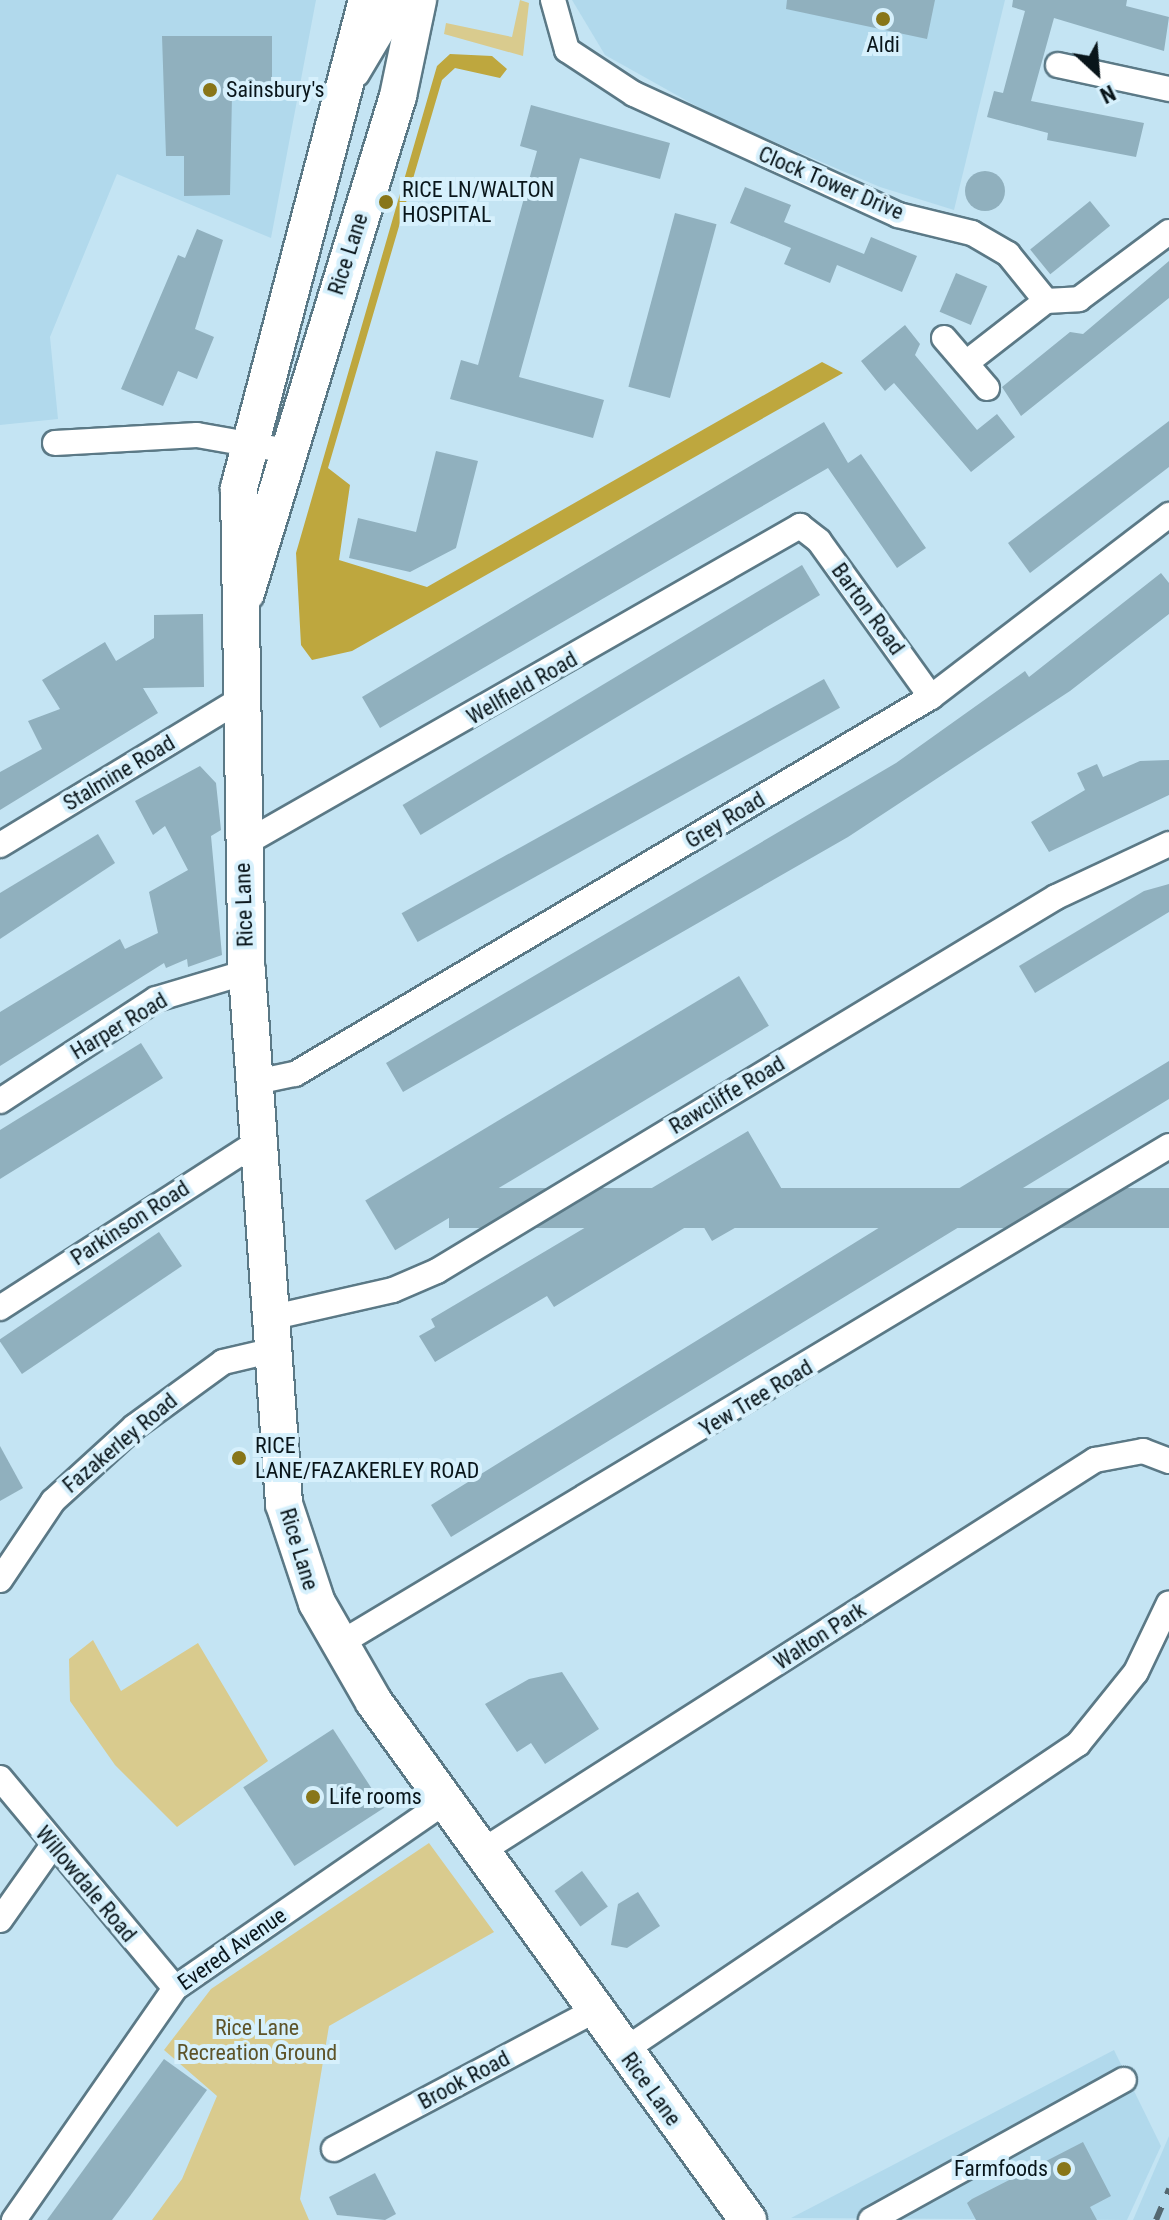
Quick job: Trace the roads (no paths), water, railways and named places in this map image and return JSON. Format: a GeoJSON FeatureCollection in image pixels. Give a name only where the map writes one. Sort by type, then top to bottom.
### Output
{"type":"FeatureCollection","features":[{"type":"Feature","properties":{"kind":"highway","name":"Rice Lane"},"geometry":{"type":"LineString","coordinates":[[367,0],[349,86],[247,441],[237,540],[244,598],[238,701],[247,972],[287,1518],[339,1644],[443,1803],[747,2220]]}},
{"type":"Feature","properties":{"kind":"highway","name":"Rice Lane"},"geometry":{"type":"LineString","coordinates":[[244,598],[268,537],[288,451],[398,96],[418,0]]}},
{"type":"Feature","properties":{"kind":"street"},"geometry":{"type":"LineString","coordinates":[[349,0],[349,86]]}},
{"type":"Feature","properties":{"kind":"street"},"geometry":{"type":"LineString","coordinates":[[349,86],[385,27],[390,0]]}},
{"type":"Feature","properties":{"kind":"street","name":"Clock Tower Drive"},"geometry":{"type":"LineString","coordinates":[[553,0],[567,50],[634,94],[898,215],[972,233],[1008,254],[1046,301]]}},
{"type":"Feature","properties":{"kind":"street"},"geometry":{"type":"LineString","coordinates":[[1058,65],[1169,89]]}},
{"type":"Feature","properties":{"kind":"street"},"geometry":{"type":"LineString","coordinates":[[966,363],[1046,301],[1079,299],[1169,232]]}},
{"type":"Feature","properties":{"kind":"street"},"geometry":{"type":"LineString","coordinates":[[944,338],[987,388]]}},
{"type":"Feature","properties":{"kind":"street"},"geometry":{"type":"LineString","coordinates":[[55,443],[197,435],[247,441],[288,451]]}},
{"type":"Feature","properties":{"kind":"street","name":"Grey Road"},"geometry":{"type":"LineString","coordinates":[[256,1082],[295,1074],[931,697],[1169,515]]}},
{"type":"Feature","properties":{"kind":"street","name":"Barton Road"},"geometry":{"type":"LineString","coordinates":[[800,526],[819,541],[931,697]]}},
{"type":"Feature","properties":{"kind":"street","name":"Wellfield Road"},"geometry":{"type":"LineString","coordinates":[[242,845],[800,526]]}},
{"type":"Feature","properties":{"kind":"street","name":"Stalmine Road"},"geometry":{"type":"LineString","coordinates":[[0,845],[238,701]]}},
{"type":"Feature","properties":{"kind":"street","name":"Rawcliffe Road"},"geometry":{"type":"LineString","coordinates":[[274,1334],[437,1271],[1056,897],[1169,844]]}},
{"type":"Feature","properties":{"kind":"street","name":"Harper Road"},"geometry":{"type":"LineString","coordinates":[[0,1101],[156,999],[247,972]]}},
{"type":"Feature","properties":{"kind":"street","name":"Parkinson Road"},"geometry":{"type":"LineString","coordinates":[[0,1308],[261,1140]]}},
{"type":"Feature","properties":{"kind":"street","name":"Yew Tree Road"},"geometry":{"type":"LineString","coordinates":[[339,1644],[1169,1146]]}},
{"type":"Feature","properties":{"kind":"street","name":"Fazakerley Road"},"geometry":{"type":"LineString","coordinates":[[0,1580],[53,1501],[134,1427],[223,1362],[274,1334]]}},
{"type":"Feature","properties":{"kind":"street","name":"Walton Park"},"geometry":{"type":"LineString","coordinates":[[479,1853],[1095,1460],[1143,1451],[1169,1461]]}},
{"type":"Feature","properties":{"kind":"street"},"geometry":{"type":"LineString","coordinates":[[623,2051],[1078,1744],[1136,1672],[1169,1603]]}},
{"type":"Feature","properties":{"kind":"street","name":"Willowdale Road"},"geometry":{"type":"LineString","coordinates":[[0,1778],[175,1988]]}},
{"type":"Feature","properties":{"kind":"street","name":"Evered Avenue"},"geometry":{"type":"LineString","coordinates":[[14,2220],[175,1988],[443,1803]]}},
{"type":"Feature","properties":{"kind":"street"},"geometry":{"type":"LineString","coordinates":[[0,1920],[53,1845]]}},
{"type":"Feature","properties":{"kind":"street","name":"Brook Road"},"geometry":{"type":"LineString","coordinates":[[334,2149],[594,2011]]}},
{"type":"Feature","properties":{"kind":"street"},"geometry":{"type":"LineString","coordinates":[[871,2220],[1124,2080]]}},
{"type":"Feature","properties":{"kind":"railway"},"geometry":{"type":"LineString","coordinates":[[1156,2220],[1169,2189]]}},
{"type":"Feature","properties":{"kind":"place","name":"Aldi"},"geometry":{"type":"Point","coordinates":[883,19]}},
{"type":"Feature","properties":{"kind":"place","name":"Sainsbury's"},"geometry":{"type":"Point","coordinates":[210,90]}},
{"type":"Feature","properties":{"kind":"place","name":"RICE LN/WALTON HOSPITAL"},"geometry":{"type":"Point","coordinates":[386,202]}},
{"type":"Feature","properties":{"kind":"place","name":"RICE LANE/FAZAKERLEY ROAD"},"geometry":{"type":"Point","coordinates":[239,1458]}},
{"type":"Feature","properties":{"kind":"place","name":"Life rooms"},"geometry":{"type":"Point","coordinates":[313,1797]}},
{"type":"Feature","properties":{"kind":"place","name":"Farmfoods"},"geometry":{"type":"Point","coordinates":[1064,2169]}},
{"type":"Feature","properties":{"kind":"park label","name":"Rice Lane Recreation Ground"},"geometry":{"type":"Point","coordinates":[257,2040]}}]}
